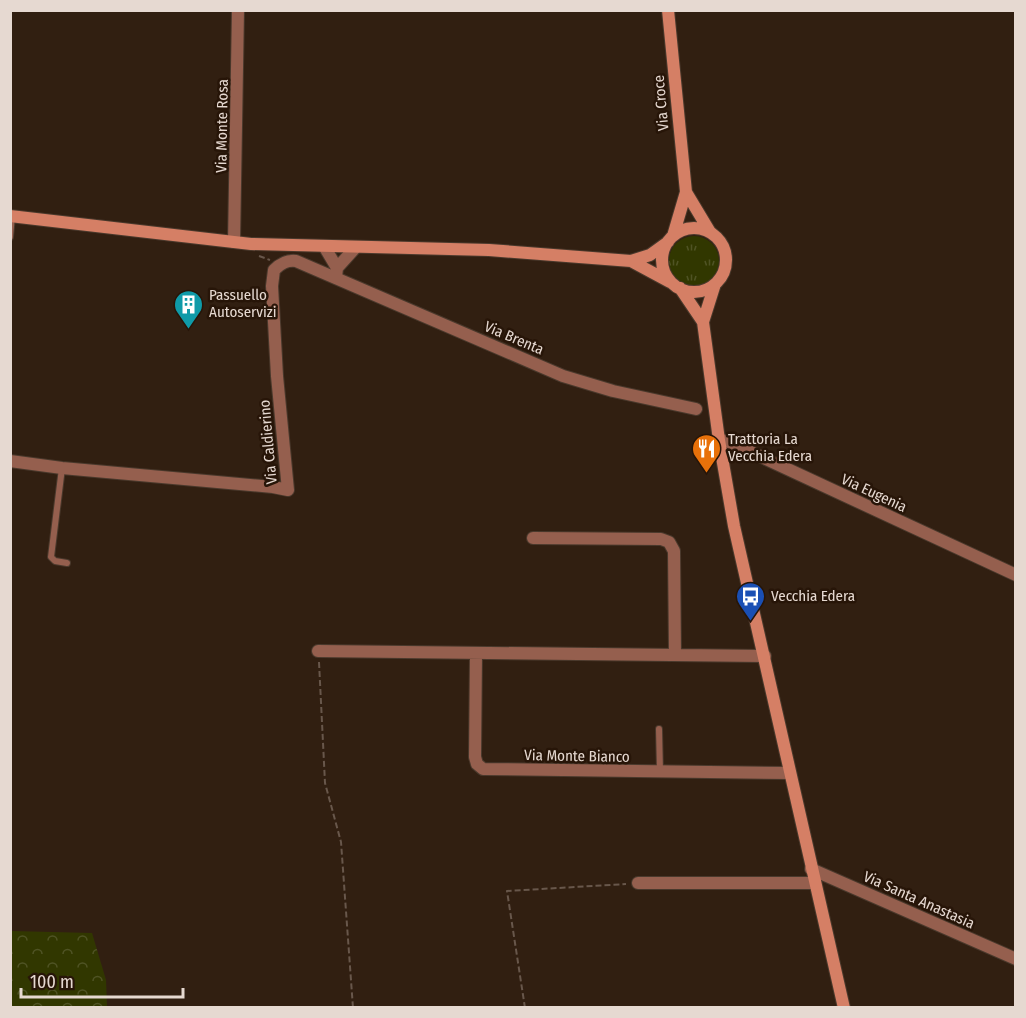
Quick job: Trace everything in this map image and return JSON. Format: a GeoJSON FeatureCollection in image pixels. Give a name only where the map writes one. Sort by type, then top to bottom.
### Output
{"type":"FeatureCollection","features":[{"type":"Feature","properties":{"kind":"main road","name":"Via Croce"},"geometry":{"type":"LineString","coordinates":[[668,10],[686,192],[662,259],[667,276],[676,286]]}},
{"type":"Feature","properties":{"kind":"main road","name":"Via Croce"},"geometry":{"type":"LineString","coordinates":[[686,192],[711,232],[724,247],[726,267],[716,284]]}},
{"type":"Feature","properties":{"kind":"main road"},"geometry":{"type":"LineString","coordinates":[[11,216],[234,242],[489,250],[631,261],[650,255],[681,231],[691,228],[711,232]]}},
{"type":"Feature","properties":{"kind":"main road"},"geometry":{"type":"LineString","coordinates":[[631,261],[676,286],[698,292],[716,284]]}},
{"type":"Feature","properties":{"kind":"main road"},"geometry":{"type":"LineString","coordinates":[[716,284],[703,322],[719,440],[734,526],[844,1008]]}},
{"type":"Feature","properties":{"kind":"main road"},"geometry":{"type":"LineString","coordinates":[[676,286],[703,322]]}},
{"type":"Feature","properties":{"kind":"street","name":"Via Monte Rosa"},"geometry":{"type":"LineString","coordinates":[[234,242],[238,10]]}},
{"type":"Feature","properties":{"kind":"street"},"geometry":{"type":"LineString","coordinates":[[324,246],[337,273]]}},
{"type":"Feature","properties":{"kind":"street"},"geometry":{"type":"LineString","coordinates":[[337,273],[356,247]]}},
{"type":"Feature","properties":{"kind":"street"},"geometry":{"type":"LineString","coordinates":[[274,270],[283,262],[296,261],[337,273]]}},
{"type":"Feature","properties":{"kind":"street","name":"Via Caldierino"},"geometry":{"type":"LineString","coordinates":[[10,461],[288,490],[277,376],[272,286],[274,270]]}},
{"type":"Feature","properties":{"kind":"street","name":"Via Brenta"},"geometry":{"type":"LineString","coordinates":[[337,273],[563,376],[613,391],[696,409]]}},
{"type":"Feature","properties":{"kind":"street","name":"Via Eugenia"},"geometry":{"type":"LineString","coordinates":[[719,440],[727,441],[1016,575]]}},
{"type":"Feature","properties":{"kind":"street"},"geometry":{"type":"LineString","coordinates":[[533,538],[661,538],[669,542],[674,551],[675,655]]}},
{"type":"Feature","properties":{"kind":"street"},"geometry":{"type":"LineString","coordinates":[[318,651],[765,656]]}},
{"type":"Feature","properties":{"kind":"street","name":"Via Monte Bianco"},"geometry":{"type":"LineString","coordinates":[[476,653],[474,757],[483,769],[790,773]]}},
{"type":"Feature","properties":{"kind":"street","name":"Via Santa Anastasia"},"geometry":{"type":"LineString","coordinates":[[811,869],[1016,959]]}},
{"type":"Feature","properties":{"kind":"street"},"geometry":{"type":"LineString","coordinates":[[638,883],[814,883]]}},
{"type":"Feature","properties":{"kind":"lane"},"geometry":{"type":"LineString","coordinates":[[10,237],[11,216]]}},
{"type":"Feature","properties":{"kind":"lane"},"geometry":{"type":"LineString","coordinates":[[62,468],[51,557],[55,561],[67,563]]}},
{"type":"Feature","properties":{"kind":"lane"},"geometry":{"type":"LineString","coordinates":[[660,729],[660,772]]}},
{"type":"Feature","properties":{"kind":"path"},"geometry":{"type":"LineString","coordinates":[[251,254],[270,259],[270,266],[274,270]]}},
{"type":"Feature","properties":{"kind":"path"},"geometry":{"type":"LineString","coordinates":[[318,651],[325,783],[341,842],[353,1008]]}},
{"type":"Feature","properties":{"kind":"path"},"geometry":{"type":"LineString","coordinates":[[525,1008],[507,891],[638,883]]}},
{"type":"Feature","properties":{"kind":"green space"},"geometry":{"type":"Polygon","coordinates":[[[694,236],[703,238],[714,247],[719,261],[717,270],[708,281],[694,286],[685,284],[674,275],[669,261],[671,252],[680,241],[694,236]]]}},
{"type":"Feature","properties":{"kind":"green space"},"geometry":{"type":"Polygon","coordinates":[[[11,931],[92,933],[106,980],[107,1007],[11,1007],[11,931]]]}},
{"type":"Feature","properties":{"kind":"place","name":"Passuello Autoservizi"},"geometry":{"type":"Point","coordinates":[188,330]}},
{"type":"Feature","properties":{"kind":"place","name":"Trattoria La Vecchia Edera"},"geometry":{"type":"Point","coordinates":[707,474]}},
{"type":"Feature","properties":{"kind":"place","name":"Vecchia Edera"},"geometry":{"type":"Point","coordinates":[750,622]}}]}
